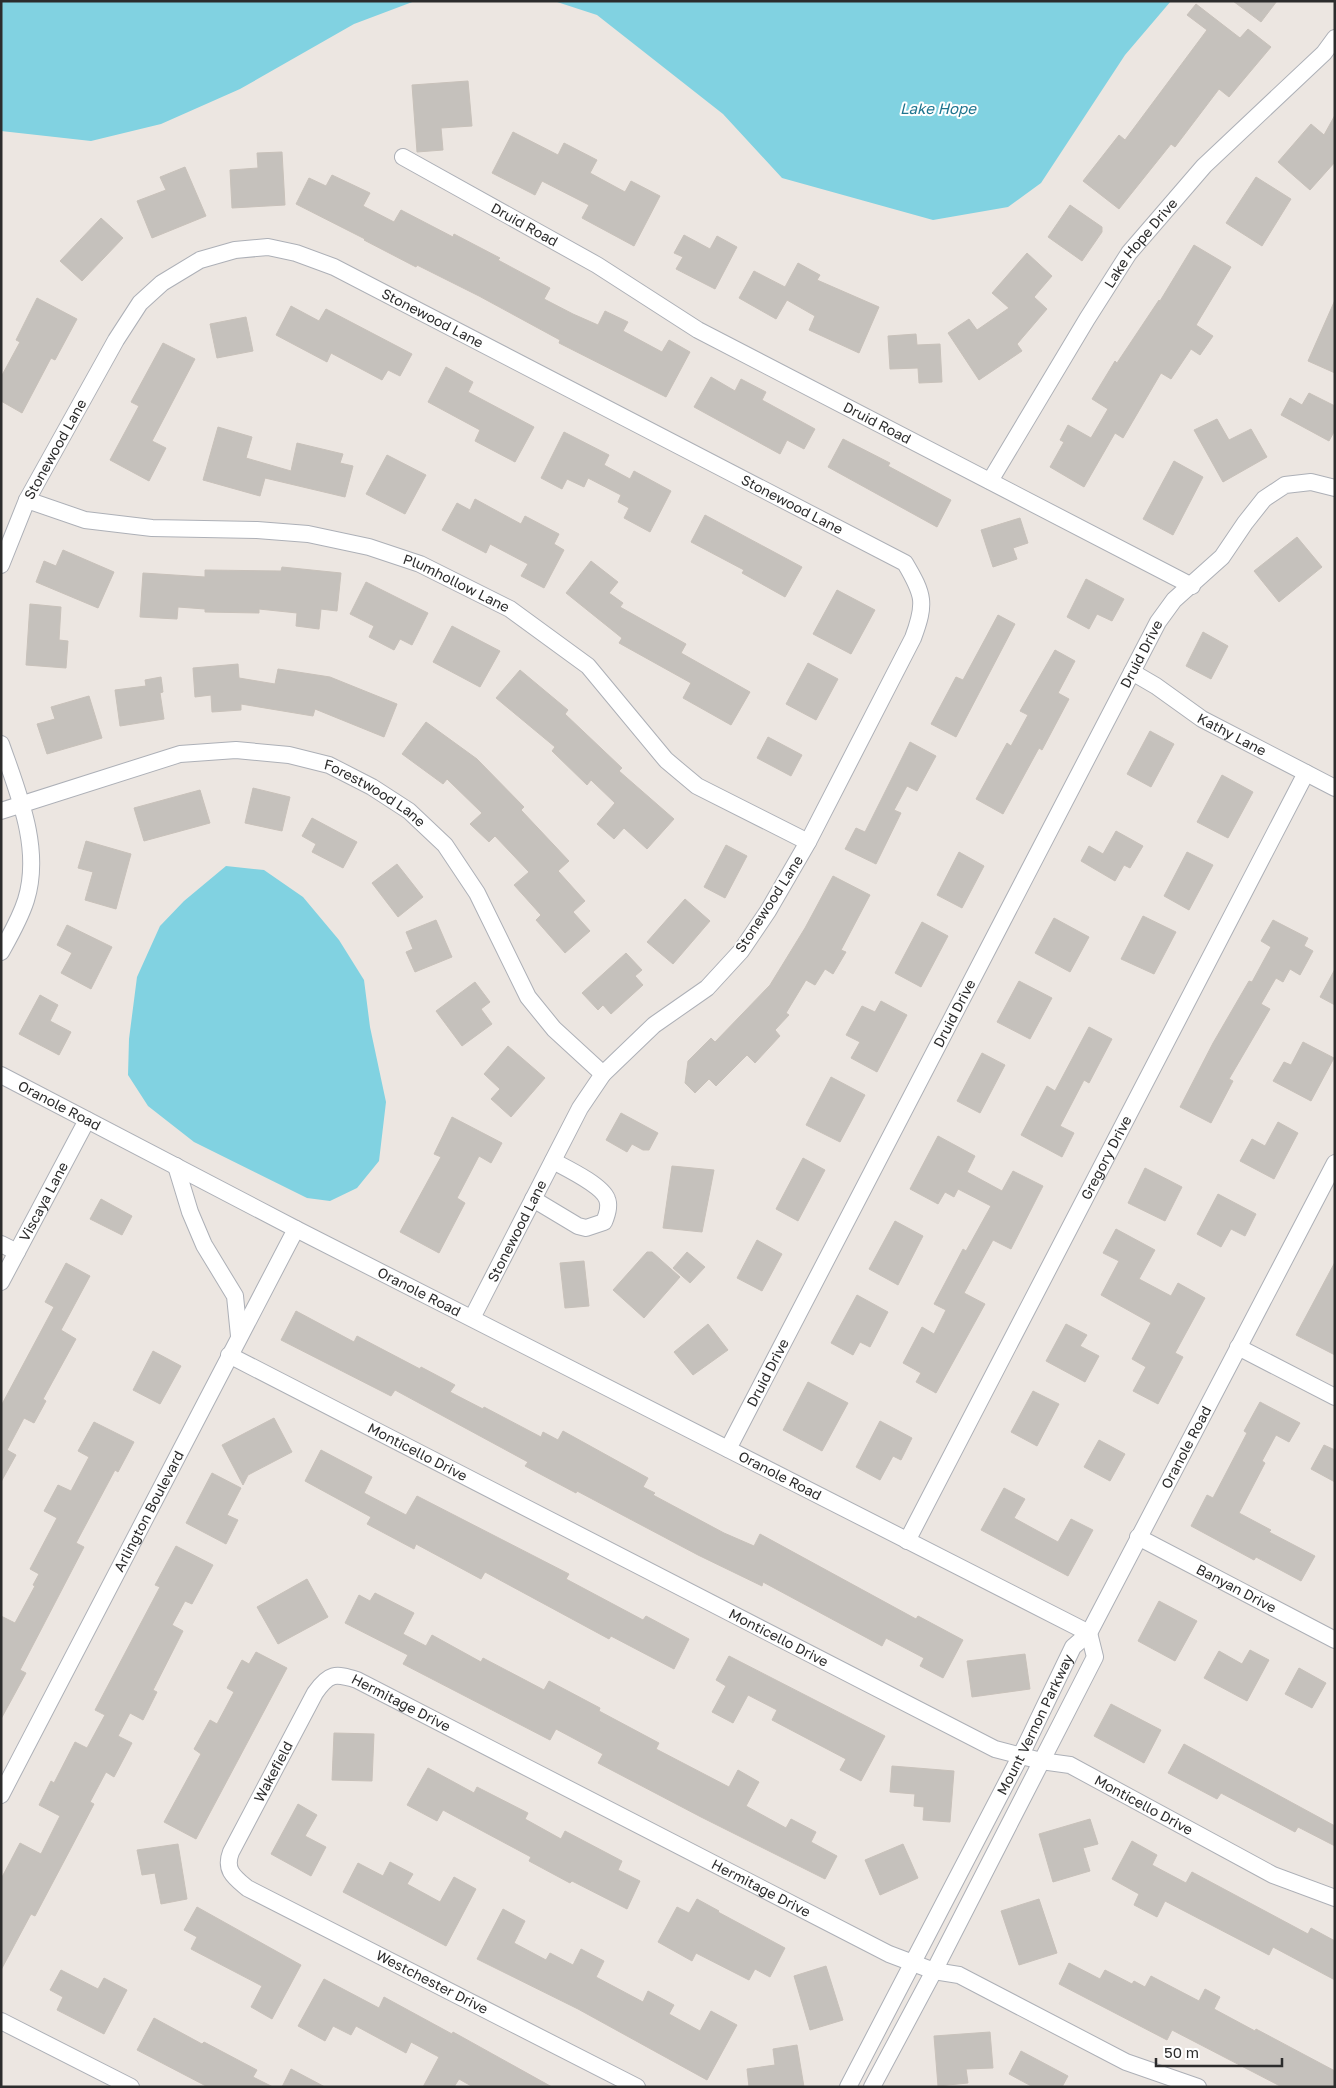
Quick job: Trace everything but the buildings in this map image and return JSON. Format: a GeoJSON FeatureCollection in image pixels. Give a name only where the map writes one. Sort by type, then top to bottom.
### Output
{"type":"FeatureCollection","features":[{"type":"Feature","properties":{"kind":"street","name":"Lake Hope Drive"},"geometry":{"type":"LineString","coordinates":[[990,481],[1087,319],[1129,253],[1204,166],[1324,53],[1335,38]]}},
{"type":"Feature","properties":{"kind":"street","name":"Druid Road"},"geometry":{"type":"LineString","coordinates":[[403,157],[597,265],[698,330],[1192,586]]}},
{"type":"Feature","properties":{"kind":"street","name":"Stonewood Lane"},"geometry":{"type":"LineString","coordinates":[[1,565],[27,500],[116,340],[140,304],[162,283],[200,260],[234,250],[268,247],[296,253],[334,267],[905,563],[918,586],[922,602],[920,619],[913,638],[788,879],[741,951],[707,988],[654,1025],[603,1074],[580,1108],[472,1318]]}},
{"type":"Feature","properties":{"kind":"street"},"geometry":{"type":"LineString","coordinates":[[1192,586],[1222,557],[1245,523],[1264,500],[1285,485],[1311,482],[1335,488]]}},
{"type":"Feature","properties":{"kind":"street","name":"Plumhollow Lane"},"geometry":{"type":"LineString","coordinates":[[27,500],[85,520],[152,528],[257,530],[308,534],[369,547],[420,564],[510,609],[588,666],[666,760],[697,786],[808,842]]}},
{"type":"Feature","properties":{"kind":"street","name":"Druid Drive"},"geometry":{"type":"LineString","coordinates":[[728,1449],[1158,622],[1174,600],[1192,586]]}},
{"type":"Feature","properties":{"kind":"street","name":"Kathy Lane"},"geometry":{"type":"LineString","coordinates":[[1132,672],[1156,686],[1202,719],[1335,788]]}},
{"type":"Feature","properties":{"kind":"street"},"geometry":{"type":"LineString","coordinates":[[1,744],[22,805],[32,863],[26,900],[1,952]]}},
{"type":"Feature","properties":{"kind":"street","name":"Forestwood Lane"},"geometry":{"type":"LineString","coordinates":[[1,811],[180,754],[236,750],[289,755],[329,765],[372,787],[409,810],[445,845],[477,894],[528,997],[554,1029],[603,1074]]}},
{"type":"Feature","properties":{"kind":"street","name":"Gregory Drive"},"geometry":{"type":"LineString","coordinates":[[907,1541],[1306,773]]}},
{"type":"Feature","properties":{"kind":"street","name":"Oranole Road"},"geometry":{"type":"LineString","coordinates":[[1,1075],[296,1229],[1089,1633],[1335,1163]]}},
{"type":"Feature","properties":{"kind":"street","name":"Viscaya Lane"},"geometry":{"type":"LineString","coordinates":[[1,1282],[87,1120]]}},
{"type":"Feature","properties":{"kind":"street"},"geometry":{"type":"LineString","coordinates":[[533,1199],[578,1226],[586,1228],[604,1222],[608,1212],[607,1199],[598,1188],[553,1160]]}},
{"type":"Feature","properties":{"kind":"street"},"geometry":{"type":"LineString","coordinates":[[176,1166],[190,1212],[204,1245],[235,1296],[239,1336]]}},
{"type":"Feature","properties":{"kind":"street","name":"Arlington Boulevard"},"geometry":{"type":"LineString","coordinates":[[1,1795],[296,1229]]}},
{"type":"Feature","properties":{"kind":"street"},"geometry":{"type":"LineString","coordinates":[[1,1244],[17,1252]]}},
{"type":"Feature","properties":{"kind":"street"},"geometry":{"type":"LineString","coordinates":[[1238,1346],[1335,1397]]}},
{"type":"Feature","properties":{"kind":"street","name":"Monticello Drive"},"geometry":{"type":"LineString","coordinates":[[229,1355],[995,1748],[1041,1761],[1070,1765],[1273,1875],[1335,1898]]}},
{"type":"Feature","properties":{"kind":"street","name":"Banyan Drive"},"geometry":{"type":"LineString","coordinates":[[1138,1537],[1335,1640]]}},
{"type":"Feature","properties":{"kind":"street","name":"Mount Vernon Parkway"},"geometry":{"type":"LineString","coordinates":[[848,2087],[1021,1756],[1073,1647],[1089,1633],[1095,1657],[934,1971],[872,2087]]}},
{"type":"Feature","properties":{"kind":"street","name":"Hermitage Drive"},"geometry":{"type":"LineString","coordinates":[[331,1676],[342,1675],[357,1680],[880,1950],[934,1971],[959,1975],[1126,2062],[1198,2087]]}},
{"type":"Feature","properties":{"kind":"street","name":"Wakefield"},"geometry":{"type":"LineString","coordinates":[[230,1872],[228,1860],[231,1852],[314,1693],[323,1681],[331,1676]]}},
{"type":"Feature","properties":{"kind":"street","name":"Westchester Drive"},"geometry":{"type":"LineString","coordinates":[[230,1872],[235,1879],[248,1888],[637,2087]]}},
{"type":"Feature","properties":{"kind":"street"},"geometry":{"type":"LineString","coordinates":[[1,2021],[130,2087]]}},
{"type":"Feature","properties":{"kind":"water"},"geometry":{"type":"Polygon","coordinates":[[[1,1],[415,1],[354,24],[240,89],[161,124],[91,141],[1,131],[1,1]]]}},
{"type":"Feature","properties":{"kind":"water","name":"Lake Hope"},"geometry":{"type":"Polygon","coordinates":[[[554,1],[1171,1],[1125,55],[1041,183],[1008,207],[933,220],[782,178],[723,114],[597,15],[554,1]]]}},
{"type":"Feature","properties":{"kind":"water"},"geometry":{"type":"Polygon","coordinates":[[[226,866],[264,870],[303,897],[339,940],[364,980],[370,1027],[386,1102],[379,1161],[357,1188],[330,1201],[307,1198],[194,1142],[148,1106],[128,1075],[129,1039],[137,977],[160,926],[184,901],[226,866]]]}}]}
